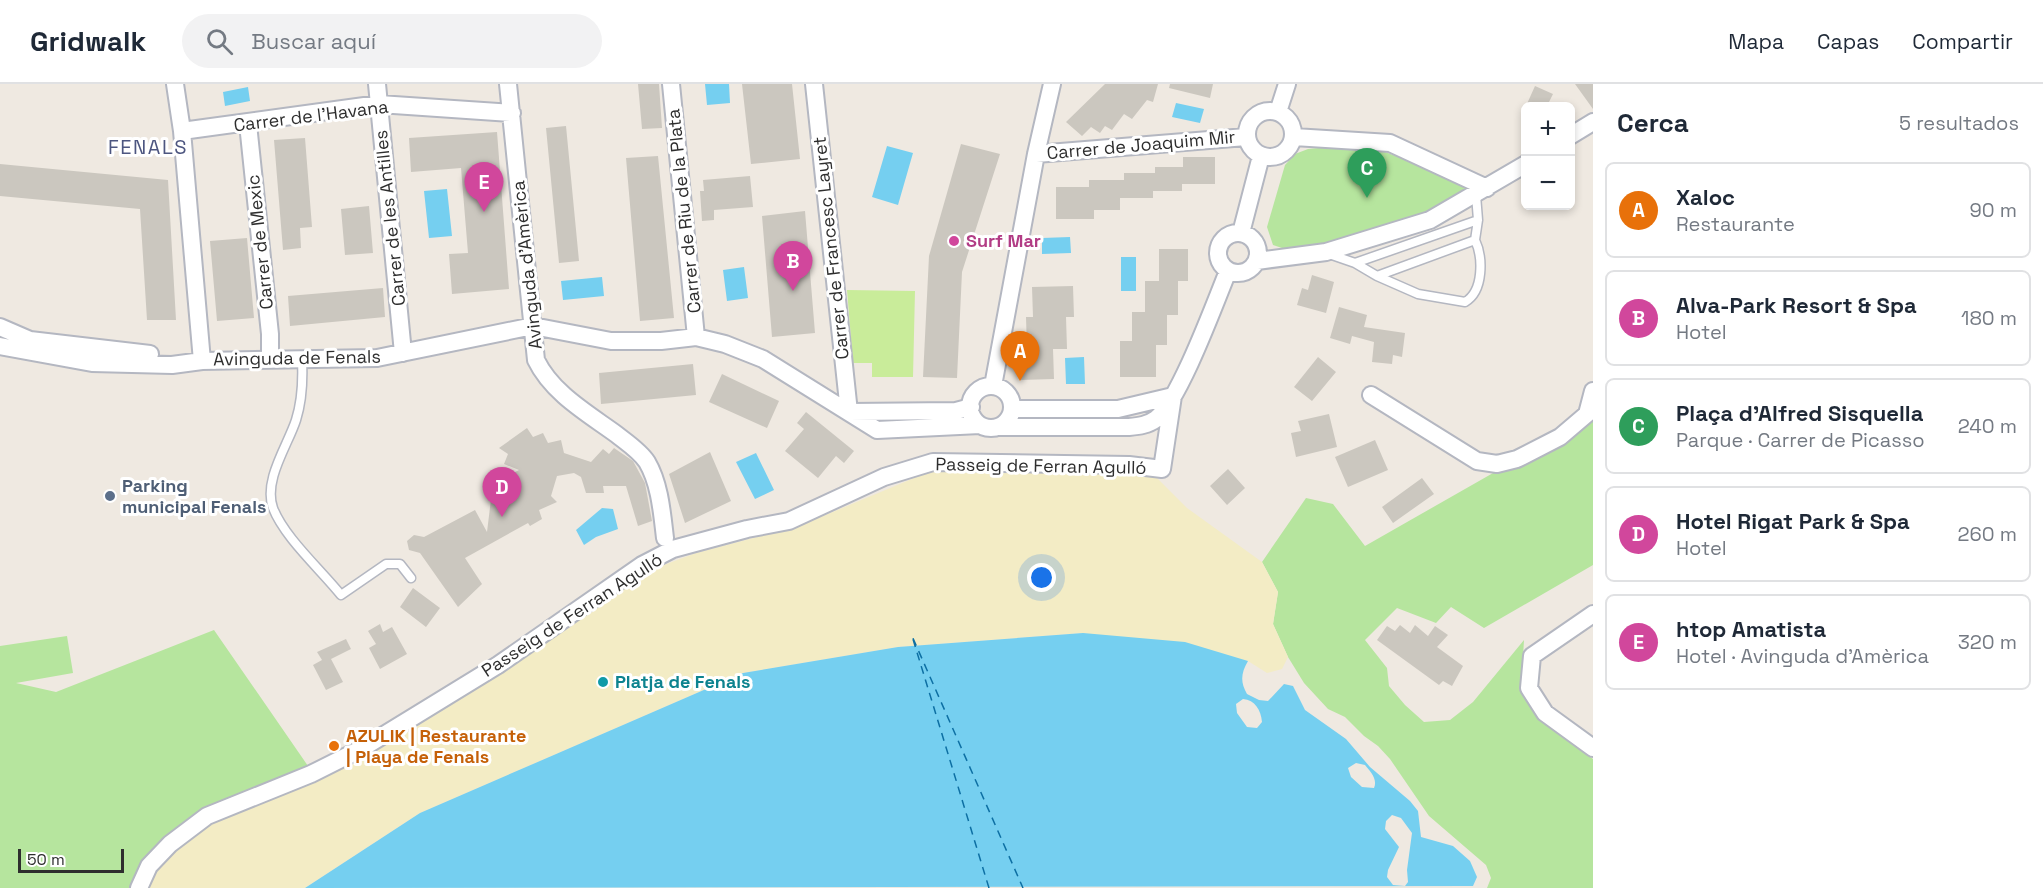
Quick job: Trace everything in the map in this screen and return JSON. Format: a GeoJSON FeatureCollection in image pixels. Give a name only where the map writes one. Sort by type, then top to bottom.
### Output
{"type":"FeatureCollection","features":[{"type":"Feature","properties":{"kind":"street"},"geometry":{"type":"LineString","coordinates":[[175,84],[182,131],[202,361]]}},
{"type":"Feature","properties":{"kind":"street","name":"Carrer de les Antilles"},"geometry":{"type":"LineString","coordinates":[[376,84],[403,353]]}},
{"type":"Feature","properties":{"kind":"street","name":"Avinguda d'Amèrica"},"geometry":{"type":"LineString","coordinates":[[508,84],[536,360],[543,374],[572,402],[630,445],[646,462],[657,489],[665,538]]}},
{"type":"Feature","properties":{"kind":"street","name":"Carrer de Riu de la Plata"},"geometry":{"type":"LineString","coordinates":[[671,84],[696,337]]}},
{"type":"Feature","properties":{"kind":"street","name":"Carrer de Francesc Layret"},"geometry":{"type":"LineString","coordinates":[[814,84],[849,412]]}},
{"type":"Feature","properties":{"kind":"street"},"geometry":{"type":"LineString","coordinates":[[993,386],[1036,154],[1052,84]]}},
{"type":"Feature","properties":{"kind":"street"},"geometry":{"type":"LineString","coordinates":[[1278,111],[1287,84]]}},
{"type":"Feature","properties":{"kind":"street","name":"Carrer de l'Havana"},"geometry":{"type":"LineString","coordinates":[[182,131],[379,104],[512,113]]}},
{"type":"Feature","properties":{"kind":"street"},"geometry":{"type":"LineString","coordinates":[[1262,111],[1278,111],[1290,122],[1294,137],[1282,154],[1275,157],[1262,156],[1251,148],[1246,137],[1250,121],[1255,115],[1262,111]]}},
{"type":"Feature","properties":{"kind":"street"},"geometry":{"type":"LineString","coordinates":[[1575,133],[1593,122]]}},
{"type":"Feature","properties":{"kind":"street","name":"Carrer de Mexic"},"geometry":{"type":"LineString","coordinates":[[248,123],[270,334],[270,360]]}},
{"type":"Feature","properties":{"kind":"street","name":"Carrer de Joaquim Mir"},"geometry":{"type":"LineString","coordinates":[[1036,154],[1246,137]]}},
{"type":"Feature","properties":{"kind":"street"},"geometry":{"type":"LineString","coordinates":[[1294,137],[1390,143],[1482,192]]}},
{"type":"Feature","properties":{"kind":"street"},"geometry":{"type":"LineString","coordinates":[[1241,233],[1262,156]]}},
{"type":"Feature","properties":{"kind":"street"},"geometry":{"type":"LineString","coordinates":[[1257,261],[1256,243],[1241,233],[1228,235],[1217,250],[1219,262],[1228,272],[1235,274],[1248,271],[1257,261],[1326,252],[1430,220],[1482,192],[1521,167]]}},
{"type":"Feature","properties":{"kind":"street"},"geometry":{"type":"LineString","coordinates":[[998,427],[1006,422],[1012,409],[1008,394],[993,386],[983,388],[975,394],[971,407],[974,419],[988,428],[1145,425],[1157,418],[1173,396],[1228,272]]}},
{"type":"Feature","properties":{"kind":"street"},"geometry":{"type":"LineString","coordinates":[[533,326],[611,341],[661,341],[696,337]]}},
{"type":"Feature","properties":{"kind":"street","name":"Avinguda de Fenals"},"geometry":{"type":"LineString","coordinates":[[0,346],[92,363],[172,365],[202,361],[376,358],[533,326]]}},
{"type":"Feature","properties":{"kind":"street","name":"Avinguda de Fenals"},"geometry":{"type":"LineString","coordinates":[[0,327],[30,340],[202,361]]}},
{"type":"Feature","properties":{"kind":"street","name":"Passeig de Ferran Agulló"},"geometry":{"type":"LineString","coordinates":[[696,337],[725,344],[763,359],[877,430],[980,424]]}},
{"type":"Feature","properties":{"kind":"street"},"geometry":{"type":"LineString","coordinates":[[1371,395],[1477,461],[1497,464],[1517,459],[1560,437],[1587,414],[1593,391]]}},
{"type":"Feature","properties":{"kind":"street"},"geometry":{"type":"LineString","coordinates":[[1012,409],[1118,409],[1173,396]]}},
{"type":"Feature","properties":{"kind":"street","name":"Passeig de Ferran Agulló"},"geometry":{"type":"LineString","coordinates":[[139,888],[149,867],[171,844],[207,816],[311,774],[360,749],[498,665],[642,566],[673,549],[747,529],[789,521],[884,477],[933,462],[1129,465],[1162,469],[1173,396]]}},
{"type":"Feature","properties":{"kind":"street"},"geometry":{"type":"LineString","coordinates":[[849,412],[956,411],[971,407]]}},
{"type":"Feature","properties":{"kind":"street"},"geometry":{"type":"LineString","coordinates":[[1593,614],[1532,656],[1529,688],[1545,713],[1593,748]]}},
{"type":"Feature","properties":{"kind":"lane"},"geometry":{"type":"LineString","coordinates":[[1326,252],[1355,263],[1377,276],[1418,294],[1465,302],[1471,298],[1477,286],[1481,265],[1482,255],[1475,240],[1482,192]]}},
{"type":"Feature","properties":{"kind":"lane"},"geometry":{"type":"LineString","coordinates":[[1355,263],[1478,220]]}},
{"type":"Feature","properties":{"kind":"lane"},"geometry":{"type":"LineString","coordinates":[[1377,276],[1475,240]]}},
{"type":"Feature","properties":{"kind":"lane"},"geometry":{"type":"LineString","coordinates":[[302,360],[302,393],[297,418],[273,479],[272,505],[279,522],[341,595],[386,564],[400,564],[411,578]]}},
{"type":"Feature","properties":{"kind":"green space"},"geometry":{"type":"Polygon","coordinates":[[[1350,145],[1374,148],[1454,177],[1464,182],[1467,192],[1450,204],[1416,217],[1312,248],[1291,251],[1273,245],[1267,227],[1285,165],[1295,154],[1308,149],[1350,145]]]}},
{"type":"Feature","properties":{"kind":"green space"},"geometry":{"type":"Polygon","coordinates":[[[847,290],[915,291],[913,377],[872,377],[872,363],[853,363],[847,290]]]}},
{"type":"Feature","properties":{"kind":"green space"},"geometry":{"type":"Polygon","coordinates":[[[1593,416],[1593,565],[1484,628],[1451,607],[1436,623],[1397,608],[1365,640],[1387,668],[1389,686],[1424,722],[1450,720],[1473,702],[1524,640],[1521,690],[1539,719],[1593,759],[1593,888],[1487,888],[1491,878],[1486,865],[1429,816],[1390,759],[1378,746],[1345,717],[1328,709],[1304,683],[1288,657],[1273,624],[1278,592],[1262,562],[1306,498],[1333,504],[1365,546],[1593,416]]]}},
{"type":"Feature","properties":{"kind":"green space"},"geometry":{"type":"Polygon","coordinates":[[[214,630],[317,779],[146,888],[0,888],[0,646],[67,636],[73,673],[16,683],[56,692],[214,630]]]}},
{"type":"Feature","properties":{"kind":"sand","name":"Platja de Fenals"},"geometry":{"type":"Polygon","coordinates":[[[931,471],[1154,475],[1187,508],[1262,562],[1278,592],[1273,624],[1288,657],[1282,669],[1267,673],[1248,661],[1083,633],[898,647],[743,673],[420,813],[305,888],[146,888],[171,851],[219,818],[317,779],[472,691],[565,626],[661,566],[696,553],[799,526],[931,471]]]}},
{"type":"Feature","properties":{"kind":"water"},"geometry":{"type":"Polygon","coordinates":[[[705,84],[729,84],[730,103],[707,105],[705,84]]]}},
{"type":"Feature","properties":{"kind":"water"},"geometry":{"type":"Polygon","coordinates":[[[248,87],[250,101],[225,106],[223,92],[248,87]]]}},
{"type":"Feature","properties":{"kind":"water"},"geometry":{"type":"Polygon","coordinates":[[[1176,103],[1204,109],[1200,123],[1172,117],[1176,103]]]}},
{"type":"Feature","properties":{"kind":"water"},"geometry":{"type":"Polygon","coordinates":[[[887,146],[913,153],[898,205],[872,197],[887,146]]]}},
{"type":"Feature","properties":{"kind":"water"},"geometry":{"type":"Polygon","coordinates":[[[447,189],[452,236],[429,238],[424,191],[447,189]]]}},
{"type":"Feature","properties":{"kind":"water"},"geometry":{"type":"Polygon","coordinates":[[[1070,237],[1071,253],[1042,254],[1042,238],[1070,237]]]}},
{"type":"Feature","properties":{"kind":"water"},"geometry":{"type":"Polygon","coordinates":[[[1121,257],[1136,257],[1136,291],[1121,291],[1121,257]]]}},
{"type":"Feature","properties":{"kind":"water"},"geometry":{"type":"Polygon","coordinates":[[[744,267],[748,298],[727,301],[723,270],[744,267]]]}},
{"type":"Feature","properties":{"kind":"water"},"geometry":{"type":"Polygon","coordinates":[[[602,277],[604,296],[563,300],[561,281],[602,277]]]}},
{"type":"Feature","properties":{"kind":"water"},"geometry":{"type":"Polygon","coordinates":[[[1084,357],[1085,384],[1066,384],[1065,358],[1084,357]]]}},
{"type":"Feature","properties":{"kind":"water"},"geometry":{"type":"Polygon","coordinates":[[[756,453],[774,490],[755,499],[736,462],[756,453]]]}},
{"type":"Feature","properties":{"kind":"water"},"geometry":{"type":"Polygon","coordinates":[[[602,508],[613,509],[618,529],[596,537],[584,545],[576,530],[602,508]]]}},
{"type":"Feature","properties":{"kind":"water"},"geometry":{"type":"Polygon","coordinates":[[[1083,633],[1185,642],[1248,661],[1242,678],[1247,694],[1259,700],[1268,701],[1284,684],[1293,686],[1305,710],[1346,739],[1370,767],[1410,801],[1418,811],[1421,837],[1453,846],[1470,861],[1477,877],[1473,886],[305,888],[420,813],[743,673],[898,647],[1083,633]],[[1243,699],[1236,704],[1237,713],[1247,727],[1257,728],[1262,722],[1259,710],[1251,701],[1243,699]],[[1356,763],[1348,768],[1351,777],[1362,787],[1374,788],[1374,778],[1365,765],[1356,763]],[[1392,815],[1386,821],[1385,829],[1399,847],[1387,877],[1393,885],[1405,886],[1408,882],[1407,870],[1412,833],[1401,818],[1392,815]]]}},
{"type":"Feature","properties":{"kind":"building"},"geometry":{"type":"Polygon","coordinates":[[[638,84],[659,84],[662,128],[642,129],[638,84]]]}},
{"type":"Feature","properties":{"kind":"building"},"geometry":{"type":"Polygon","coordinates":[[[742,84],[792,84],[800,159],[751,164],[742,84]]]}},
{"type":"Feature","properties":{"kind":"building"},"geometry":{"type":"Polygon","coordinates":[[[1105,84],[1158,84],[1153,102],[1147,100],[1132,119],[1124,114],[1112,130],[1105,126],[1100,133],[1091,127],[1082,136],[1066,122],[1105,84]]]}},
{"type":"Feature","properties":{"kind":"building"},"geometry":{"type":"Polygon","coordinates":[[[1170,84],[1213,84],[1210,98],[1169,88],[1170,84]]]}},
{"type":"Feature","properties":{"kind":"building"},"geometry":{"type":"Polygon","coordinates":[[[1575,84],[1593,84],[1593,109],[1575,84]]]}},
{"type":"Feature","properties":{"kind":"building"},"geometry":{"type":"Polygon","coordinates":[[[1535,86],[1553,94],[1549,102],[1528,102],[1535,86]]]}},
{"type":"Feature","properties":{"kind":"building"},"geometry":{"type":"Polygon","coordinates":[[[566,126],[579,261],[559,263],[546,128],[566,126]]]}},
{"type":"Feature","properties":{"kind":"building"},"geometry":{"type":"Polygon","coordinates":[[[497,132],[509,289],[452,294],[449,254],[468,253],[461,168],[411,172],[409,138],[497,132]]]}},
{"type":"Feature","properties":{"kind":"building"},"geometry":{"type":"Polygon","coordinates":[[[305,138],[312,227],[300,228],[301,248],[283,250],[274,140],[305,138]]]}},
{"type":"Feature","properties":{"kind":"building"},"geometry":{"type":"Polygon","coordinates":[[[961,144],[1000,154],[962,272],[957,378],[923,377],[929,256],[961,144]]]}},
{"type":"Feature","properties":{"kind":"building"},"geometry":{"type":"Polygon","coordinates":[[[658,156],[674,318],[640,321],[626,158],[658,156]]]}},
{"type":"Feature","properties":{"kind":"building"},"geometry":{"type":"Polygon","coordinates":[[[1183,157],[1215,157],[1215,184],[1182,184],[1182,191],[1153,191],[1153,198],[1120,198],[1120,210],[1094,210],[1094,219],[1056,219],[1056,187],[1089,187],[1089,180],[1124,180],[1124,173],[1155,173],[1155,167],[1183,167],[1183,157]]]}},
{"type":"Feature","properties":{"kind":"building"},"geometry":{"type":"Polygon","coordinates":[[[0,164],[168,180],[176,320],[147,320],[140,209],[0,196],[0,164]]]}},
{"type":"Feature","properties":{"kind":"building"},"geometry":{"type":"Polygon","coordinates":[[[750,176],[753,207],[714,210],[714,220],[702,221],[700,191],[704,191],[703,180],[750,176]]]}},
{"type":"Feature","properties":{"kind":"building"},"geometry":{"type":"Polygon","coordinates":[[[369,206],[373,253],[345,255],[341,209],[369,206]]]}},
{"type":"Feature","properties":{"kind":"building"},"geometry":{"type":"Polygon","coordinates":[[[805,211],[815,333],[772,337],[762,216],[805,211]]]}},
{"type":"Feature","properties":{"kind":"building"},"geometry":{"type":"Polygon","coordinates":[[[247,238],[254,318],[217,321],[210,241],[247,238]]]}},
{"type":"Feature","properties":{"kind":"building"},"geometry":{"type":"Polygon","coordinates":[[[1159,249],[1188,249],[1188,281],[1178,281],[1178,315],[1167,315],[1167,345],[1156,345],[1156,377],[1120,377],[1120,341],[1132,341],[1132,312],[1145,312],[1145,281],[1159,281],[1159,249]]]}},
{"type":"Feature","properties":{"kind":"building"},"geometry":{"type":"Polygon","coordinates":[[[1312,275],[1334,282],[1326,313],[1297,305],[1302,288],[1308,290],[1312,275]]]}},
{"type":"Feature","properties":{"kind":"building"},"geometry":{"type":"Polygon","coordinates":[[[1073,286],[1074,317],[1066,317],[1067,349],[1053,349],[1054,379],[1020,380],[1019,349],[1027,349],[1026,317],[1033,317],[1032,287],[1073,286]]]}},
{"type":"Feature","properties":{"kind":"building"},"geometry":{"type":"Polygon","coordinates":[[[383,288],[385,317],[290,326],[288,296],[383,288]]]}},
{"type":"Feature","properties":{"kind":"building"},"geometry":{"type":"Polygon","coordinates":[[[1339,307],[1367,315],[1364,327],[1405,333],[1402,357],[1393,355],[1392,364],[1372,362],[1374,342],[1352,336],[1350,344],[1330,338],[1339,307]]]}},
{"type":"Feature","properties":{"kind":"building"},"geometry":{"type":"Polygon","coordinates":[[[1318,357],[1336,372],[1312,401],[1294,387],[1318,357]]]}},
{"type":"Feature","properties":{"kind":"building"},"geometry":{"type":"Polygon","coordinates":[[[693,364],[696,395],[601,404],[599,373],[693,364]]]}},
{"type":"Feature","properties":{"kind":"building"},"geometry":{"type":"Polygon","coordinates":[[[722,374],[779,401],[767,428],[709,402],[722,374]]]}},
{"type":"Feature","properties":{"kind":"building"},"geometry":{"type":"Polygon","coordinates":[[[806,412],[854,451],[844,463],[836,456],[818,478],[785,451],[804,429],[797,423],[806,412]]]}},
{"type":"Feature","properties":{"kind":"building"},"geometry":{"type":"Polygon","coordinates":[[[1329,414],[1337,447],[1296,457],[1291,433],[1301,431],[1298,421],[1329,414]]]}},
{"type":"Feature","properties":{"kind":"building"},"geometry":{"type":"Polygon","coordinates":[[[527,428],[533,437],[543,433],[548,443],[561,440],[564,453],[591,462],[603,449],[609,454],[614,448],[633,461],[645,483],[652,521],[638,526],[626,486],[603,486],[604,493],[586,493],[581,477],[574,473],[557,476],[551,496],[557,502],[539,510],[542,519],[530,526],[528,523],[465,558],[482,584],[458,607],[420,553],[409,550],[407,541],[414,535],[424,537],[475,510],[487,532],[493,483],[519,470],[504,464],[508,454],[499,448],[527,428]]]}},
{"type":"Feature","properties":{"kind":"building"},"geometry":{"type":"Polygon","coordinates":[[[1375,440],[1388,470],[1348,487],[1335,457],[1375,440]]]}},
{"type":"Feature","properties":{"kind":"building"},"geometry":{"type":"Polygon","coordinates":[[[710,452],[731,501],[685,523],[669,474],[710,452]]]}},
{"type":"Feature","properties":{"kind":"building"},"geometry":{"type":"Polygon","coordinates":[[[1228,469],[1245,488],[1227,505],[1210,486],[1228,469]]]}},
{"type":"Feature","properties":{"kind":"building"},"geometry":{"type":"Polygon","coordinates":[[[1422,478],[1434,494],[1393,523],[1382,507],[1422,478]]]}},
{"type":"Feature","properties":{"kind":"building"},"geometry":{"type":"Polygon","coordinates":[[[413,588],[440,608],[426,627],[400,607],[413,588]]]}},
{"type":"Feature","properties":{"kind":"building"},"geometry":{"type":"Polygon","coordinates":[[[380,624],[383,632],[392,627],[407,654],[380,669],[369,648],[376,644],[368,631],[380,624]]]}},
{"type":"Feature","properties":{"kind":"building"},"geometry":{"type":"Polygon","coordinates":[[[1400,625],[1410,633],[1415,625],[1428,636],[1435,626],[1448,635],[1437,647],[1463,666],[1452,686],[1443,681],[1439,685],[1377,640],[1387,626],[1395,631],[1400,625]]]}},
{"type":"Feature","properties":{"kind":"building"},"geometry":{"type":"Polygon","coordinates":[[[346,639],[351,649],[331,659],[343,682],[326,690],[313,665],[322,660],[317,652],[346,639]]]}},
{"type":"Feature","properties":{"kind":"ferry route"},"geometry":{"type":"LineString","coordinates":[[989,888],[912,636],[1023,888]]}},
{"type":"Feature","properties":{"kind":"place","name":"Plaça d'Alfred Sisquella"},"geometry":{"type":"Point","coordinates":[1367,198]}},
{"type":"Feature","properties":{"kind":"place","name":"htop Amatista"},"geometry":{"type":"Point","coordinates":[484,212]}},
{"type":"Feature","properties":{"kind":"place","name":"Surf Mar"},"geometry":{"type":"Point","coordinates":[954,241]}},
{"type":"Feature","properties":{"kind":"place","name":"Alva-Park Resort & Spa"},"geometry":{"type":"Point","coordinates":[793,291]}},
{"type":"Feature","properties":{"kind":"place","name":"Xaloc"},"geometry":{"type":"Point","coordinates":[1020,381]}},
{"type":"Feature","properties":{"kind":"place","name":"Parking municipal Fenals"},"geometry":{"type":"Point","coordinates":[110,496]}},
{"type":"Feature","properties":{"kind":"place","name":"Hotel Rigat Park & Spa"},"geometry":{"type":"Point","coordinates":[502,517]}},
{"type":"Feature","properties":{"kind":"place","name":"Platja de Fenals"},"geometry":{"type":"Point","coordinates":[603,682]}},
{"type":"Feature","properties":{"kind":"place","name":"AZULIK | Restaurante | Playa de Fenals"},"geometry":{"type":"Point","coordinates":[334,746]}},
{"type":"Feature","properties":{"kind":"district","name":"FENALS"},"geometry":{"type":"Point","coordinates":[148,147]}}]}
